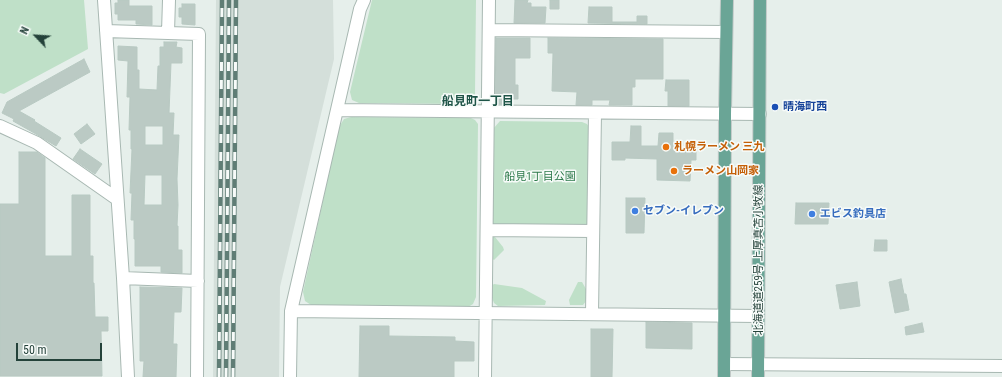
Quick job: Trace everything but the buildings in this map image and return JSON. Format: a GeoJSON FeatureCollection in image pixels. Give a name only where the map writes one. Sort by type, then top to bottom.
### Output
{"type":"FeatureCollection","features":[{"type":"Feature","properties":{"kind":"main road"},"geometry":{"type":"LineString","coordinates":[[724,377],[727,0]]}},
{"type":"Feature","properties":{"kind":"main road","name":"北海道道259号 上厚真苫小牧線"},"geometry":{"type":"LineString","coordinates":[[758,377],[760,0]]}},
{"type":"Feature","properties":{"kind":"street"},"geometry":{"type":"LineString","coordinates":[[104,0],[123,278],[128,377]]}},
{"type":"Feature","properties":{"kind":"street"},"geometry":{"type":"LineString","coordinates":[[168,32],[169,0]]}},
{"type":"Feature","properties":{"kind":"street"},"geometry":{"type":"LineString","coordinates":[[290,377],[291,311],[360,9],[364,0]]}},
{"type":"Feature","properties":{"kind":"street"},"geometry":{"type":"LineString","coordinates":[[485,377],[489,0]]}},
{"type":"Feature","properties":{"kind":"street"},"geometry":{"type":"LineString","coordinates":[[489,30],[726,32]]}},
{"type":"Feature","properties":{"kind":"street"},"geometry":{"type":"LineString","coordinates":[[106,31],[200,34],[198,377]]}},
{"type":"Feature","properties":{"kind":"street"},"geometry":{"type":"LineString","coordinates":[[337,110],[760,114]]}},
{"type":"Feature","properties":{"kind":"street"},"geometry":{"type":"LineString","coordinates":[[592,313],[595,113]]}},
{"type":"Feature","properties":{"kind":"street"},"geometry":{"type":"LineString","coordinates":[[0,126],[36,143],[117,199]]}},
{"type":"Feature","properties":{"kind":"street"},"geometry":{"type":"LineString","coordinates":[[487,230],[593,231]]}},
{"type":"Feature","properties":{"kind":"street"},"geometry":{"type":"LineString","coordinates":[[123,278],[198,280]]}},
{"type":"Feature","properties":{"kind":"street"},"geometry":{"type":"LineString","coordinates":[[291,311],[592,313],[758,316]]}},
{"type":"Feature","properties":{"kind":"street"},"geometry":{"type":"LineString","coordinates":[[724,364],[958,372],[1002,366]]}},
{"type":"Feature","properties":{"kind":"shaded area"},"geometry":{"type":"Polygon","coordinates":[[[216,0],[333,0],[334,59],[280,287],[279,377],[213,377],[216,0]]]}},
{"type":"Feature","properties":{"kind":"green space"},"geometry":{"type":"Polygon","coordinates":[[[0,0],[84,0],[88,49],[4,94],[0,93],[0,0]]]}},
{"type":"Feature","properties":{"kind":"green space"},"geometry":{"type":"Polygon","coordinates":[[[372,0],[476,0],[475,94],[472,101],[466,104],[359,103],[352,100],[350,92],[372,0]]]}},
{"type":"Feature","properties":{"kind":"green space"},"geometry":{"type":"Polygon","coordinates":[[[351,117],[471,118],[478,124],[476,297],[473,304],[468,307],[311,305],[305,301],[303,292],[339,127],[344,119],[351,117]]]}},
{"type":"Feature","properties":{"kind":"green space","name":"船見1丁目公園"},"geometry":{"type":"Polygon","coordinates":[[[500,121],[582,122],[587,124],[589,127],[587,225],[492,224],[493,129],[500,121]]]}},
{"type":"Feature","properties":{"kind":"green space"},"geometry":{"type":"Polygon","coordinates":[[[495,237],[504,250],[494,260],[491,258],[490,240],[495,237]]]}},
{"type":"Feature","properties":{"kind":"green space"},"geometry":{"type":"Polygon","coordinates":[[[578,282],[582,282],[586,289],[587,300],[583,305],[570,305],[569,300],[578,282]]]}},
{"type":"Feature","properties":{"kind":"green space"},"geometry":{"type":"Polygon","coordinates":[[[494,284],[522,288],[546,301],[545,305],[498,306],[494,303],[491,295],[491,286],[494,284]]]}},
{"type":"Feature","properties":{"kind":"railway"},"geometry":{"type":"LineString","coordinates":[[219,377],[222,0]]}},
{"type":"Feature","properties":{"kind":"railway"},"geometry":{"type":"LineString","coordinates":[[226,377],[229,0]]}},
{"type":"Feature","properties":{"kind":"railway"},"geometry":{"type":"LineString","coordinates":[[233,377],[236,0]]}},
{"type":"Feature","properties":{"kind":"place","name":"晴海町西"},"geometry":{"type":"Point","coordinates":[775,107]}},
{"type":"Feature","properties":{"kind":"place","name":"札幌ラーメン 三九"},"geometry":{"type":"Point","coordinates":[666,147]}},
{"type":"Feature","properties":{"kind":"place","name":"ラーメン山岡家"},"geometry":{"type":"Point","coordinates":[674,171]}},
{"type":"Feature","properties":{"kind":"place","name":"セブン-イレブン"},"geometry":{"type":"Point","coordinates":[635,211]}},
{"type":"Feature","properties":{"kind":"place","name":"エビス釣具店"},"geometry":{"type":"Point","coordinates":[812,214]}},
{"type":"Feature","properties":{"kind":"district","name":"船見町一丁目"},"geometry":{"type":"Point","coordinates":[478,102]}}]}
